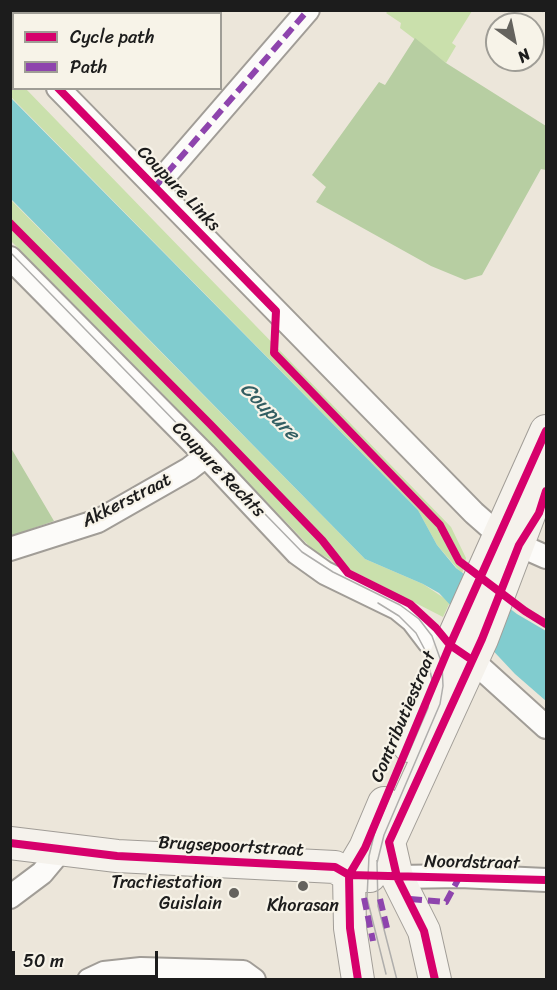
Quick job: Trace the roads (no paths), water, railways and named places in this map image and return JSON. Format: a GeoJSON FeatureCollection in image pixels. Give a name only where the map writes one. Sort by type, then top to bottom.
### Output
{"type":"FeatureCollection","features":[{"type":"Feature","properties":{"kind":"main road"},"geometry":{"type":"LineString","coordinates":[[522,546],[546,431]]}},
{"type":"Feature","properties":{"kind":"main road"},"geometry":{"type":"LineString","coordinates":[[522,546],[546,470]]}},
{"type":"Feature","properties":{"kind":"main road","name":"Contributiestraat"},"geometry":{"type":"LineString","coordinates":[[435,980],[424,931],[397,877],[389,842],[465,644],[493,579],[522,546]]}},
{"type":"Feature","properties":{"kind":"main road","name":"Contributiestraat"},"geometry":{"type":"LineString","coordinates":[[349,874],[365,848],[465,644]]}},
{"type":"Feature","properties":{"kind":"main road","name":"Brugsepoortstraat"},"geometry":{"type":"LineString","coordinates":[[10,843],[117,855],[335,867],[349,874],[397,877]]}},
{"type":"Feature","properties":{"kind":"main road"},"geometry":{"type":"LineString","coordinates":[[349,874],[350,928],[357,980]]}},
{"type":"Feature","properties":{"kind":"street"},"geometry":{"type":"LineString","coordinates":[[155,187],[308,10]]}},
{"type":"Feature","properties":{"kind":"street","name":"Coupure Links"},"geometry":{"type":"LineString","coordinates":[[60,90],[474,513],[522,546]]}},
{"type":"Feature","properties":{"kind":"street","name":"Coupure Rechts"},"geometry":{"type":"LineString","coordinates":[[10,258],[206,456],[307,562],[397,608],[413,621],[429,642],[465,644]]}},
{"type":"Feature","properties":{"kind":"street","name":"Akkerstraat"},"geometry":{"type":"LineString","coordinates":[[10,549],[98,520],[189,469],[206,456]]}},
{"type":"Feature","properties":{"kind":"street"},"geometry":{"type":"LineString","coordinates":[[465,644],[546,727]]}},
{"type":"Feature","properties":{"kind":"street"},"geometry":{"type":"LineString","coordinates":[[10,897],[42,873],[62,849]]}},
{"type":"Feature","properties":{"kind":"street","name":"Noordstraat"},"geometry":{"type":"LineString","coordinates":[[397,877],[460,876],[546,880]]}},
{"type":"Feature","properties":{"kind":"street"},"geometry":{"type":"LineString","coordinates":[[89,980],[104,973],[141,969],[243,972],[254,980]]}},
{"type":"Feature","properties":{"kind":"water","name":"Coupure"},"geometry":{"type":"Polygon","coordinates":[[[10,97],[418,510],[437,545],[456,568],[517,614],[546,631],[546,701],[515,674],[439,593],[365,559],[11,199],[10,97]]]}},
{"type":"Feature","properties":{"kind":"tram line"},"geometry":{"type":"LineString","coordinates":[[10,252],[302,552],[333,572],[400,605],[419,619],[432,636],[442,664],[443,686],[440,704],[384,835],[377,863],[378,906],[397,980]]}},
{"type":"Feature","properties":{"kind":"tram line"},"geometry":{"type":"LineString","coordinates":[[378,603],[399,616],[416,633],[426,652],[432,680],[428,708],[375,831],[369,856],[367,898],[386,974]]}},
{"type":"Feature","properties":{"kind":"place","name":"Khorasan"},"geometry":{"type":"Point","coordinates":[303,886]}},
{"type":"Feature","properties":{"kind":"place","name":"Tractiestation Guislain"},"geometry":{"type":"Point","coordinates":[234,893]}}]}
